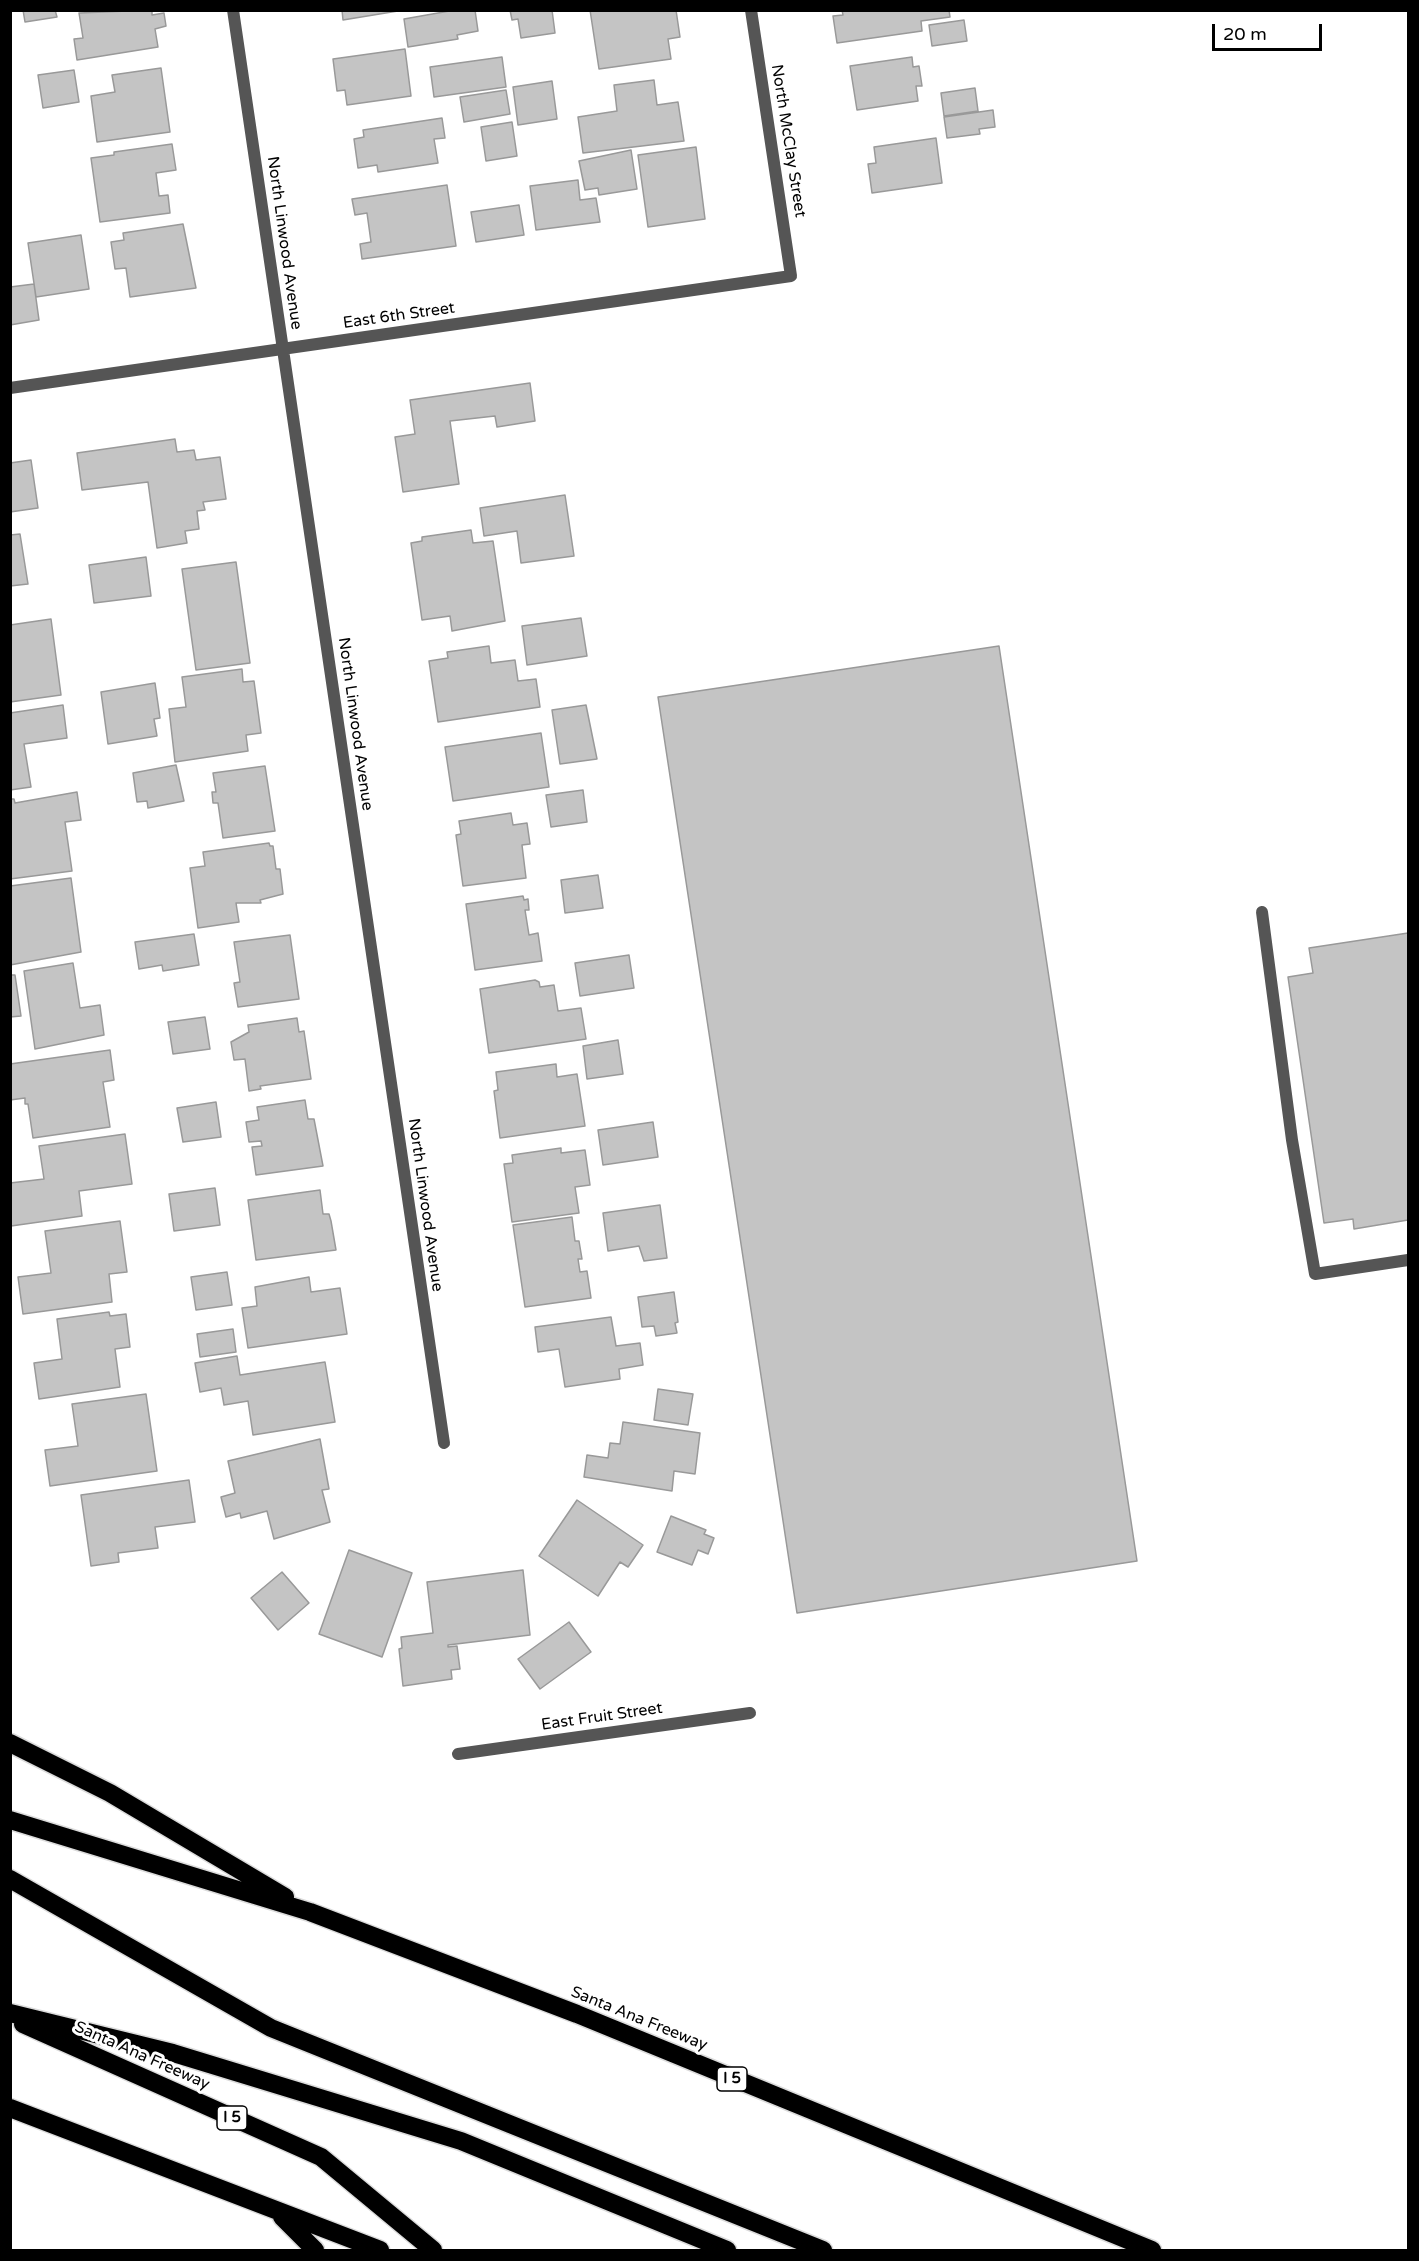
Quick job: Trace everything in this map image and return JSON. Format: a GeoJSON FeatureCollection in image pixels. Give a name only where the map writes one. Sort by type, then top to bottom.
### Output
{"type":"FeatureCollection","features":[{"type":"Feature","properties":{"kind":"highway","name":"Santa Ana Freeway"},"geometry":{"type":"LineString","coordinates":[[10,1743],[110,1793],[310,1912]]}},
{"type":"Feature","properties":{"kind":"highway","name":"Santa Ana Freeway"},"geometry":{"type":"LineString","coordinates":[[10,1820],[310,1912],[577,2014],[1152,2250]]}},
{"type":"Feature","properties":{"kind":"highway"},"geometry":{"type":"LineString","coordinates":[[10,1879],[271,2028],[823,2250]]}},
{"type":"Feature","properties":{"kind":"highway"},"geometry":{"type":"LineString","coordinates":[[10,2013],[172,2053],[461,2141],[728,2250]]}},
{"type":"Feature","properties":{"kind":"highway","name":"Santa Ana Freeway"},"geometry":{"type":"LineString","coordinates":[[10,2019],[321,2157],[433,2250]]}},
{"type":"Feature","properties":{"kind":"highway"},"geometry":{"type":"LineString","coordinates":[[10,2108],[380,2250]]}},
{"type":"Feature","properties":{"kind":"highway"},"geometry":{"type":"LineString","coordinates":[[276,2211],[315,2250]]}},
{"type":"Feature","properties":{"kind":"street","name":"North Linwood Avenue"},"geometry":{"type":"LineString","coordinates":[[233,10],[444,1443]]}},
{"type":"Feature","properties":{"kind":"street","name":"North McClay Street"},"geometry":{"type":"LineString","coordinates":[[751,10],[791,276]]}},
{"type":"Feature","properties":{"kind":"street","name":"East 6th Street"},"geometry":{"type":"LineString","coordinates":[[10,388],[791,276]]}},
{"type":"Feature","properties":{"kind":"street"},"geometry":{"type":"LineString","coordinates":[[1262,912],[1292,1140],[1316,1274],[1408,1260]]}},
{"type":"Feature","properties":{"kind":"street","name":"East Fruit Street"},"geometry":{"type":"LineString","coordinates":[[458,1754],[750,1713]]}},
{"type":"Feature","properties":{"kind":"building"},"geometry":{"type":"Polygon","coordinates":[[[23,10],[55,10],[57,17],[25,22],[23,10]]]}},
{"type":"Feature","properties":{"kind":"building"},"geometry":{"type":"Polygon","coordinates":[[[152,10],[152,15],[164,13],[166,26],[155,29],[158,47],[77,60],[74,39],[83,38],[79,13],[152,10]]]}},
{"type":"Feature","properties":{"kind":"building"},"geometry":{"type":"Polygon","coordinates":[[[342,10],[404,10],[343,20],[342,10]]]}},
{"type":"Feature","properties":{"kind":"building"},"geometry":{"type":"Polygon","coordinates":[[[455,10],[475,10],[478,31],[457,35],[458,39],[408,47],[404,19],[455,10]]]}},
{"type":"Feature","properties":{"kind":"building"},"geometry":{"type":"Polygon","coordinates":[[[510,10],[552,10],[555,33],[521,38],[518,19],[512,20],[510,10]]]}},
{"type":"Feature","properties":{"kind":"building"},"geometry":{"type":"Polygon","coordinates":[[[590,10],[676,10],[680,37],[668,39],[671,59],[599,69],[590,10]]]}},
{"type":"Feature","properties":{"kind":"building"},"geometry":{"type":"Polygon","coordinates":[[[842,10],[949,10],[950,17],[921,21],[922,31],[837,43],[833,16],[843,15],[842,10]]]}},
{"type":"Feature","properties":{"kind":"building"},"geometry":{"type":"Polygon","coordinates":[[[964,20],[967,41],[932,46],[929,25],[964,20]]]}},
{"type":"Feature","properties":{"kind":"building"},"geometry":{"type":"Polygon","coordinates":[[[405,49],[411,96],[347,105],[345,90],[337,91],[333,59],[405,49]]]}},
{"type":"Feature","properties":{"kind":"building"},"geometry":{"type":"Polygon","coordinates":[[[502,57],[506,87],[434,97],[430,67],[502,57]]]}},
{"type":"Feature","properties":{"kind":"building"},"geometry":{"type":"Polygon","coordinates":[[[912,57],[913,67],[919,66],[922,86],[916,86],[918,101],[857,110],[850,66],[912,57]]]}},
{"type":"Feature","properties":{"kind":"building"},"geometry":{"type":"Polygon","coordinates":[[[161,68],[170,132],[97,142],[91,96],[115,92],[112,75],[161,68]]]}},
{"type":"Feature","properties":{"kind":"building"},"geometry":{"type":"Polygon","coordinates":[[[74,70],[79,102],[43,108],[38,75],[74,70]]]}},
{"type":"Feature","properties":{"kind":"building"},"geometry":{"type":"Polygon","coordinates":[[[654,80],[657,105],[678,102],[684,141],[583,153],[578,117],[617,111],[614,85],[654,80]]]}},
{"type":"Feature","properties":{"kind":"building"},"geometry":{"type":"Polygon","coordinates":[[[552,81],[557,119],[518,125],[513,87],[552,81]]]}},
{"type":"Feature","properties":{"kind":"building"},"geometry":{"type":"Polygon","coordinates":[[[975,88],[978,111],[944,116],[941,93],[975,88]]]}},
{"type":"Feature","properties":{"kind":"building"},"geometry":{"type":"Polygon","coordinates":[[[506,90],[510,114],[464,122],[460,97],[506,90]]]}},
{"type":"Feature","properties":{"kind":"building"},"geometry":{"type":"Polygon","coordinates":[[[993,110],[995,127],[979,129],[980,134],[947,138],[944,117],[993,110]]]}},
{"type":"Feature","properties":{"kind":"building"},"geometry":{"type":"Polygon","coordinates":[[[442,118],[445,138],[434,139],[438,163],[378,172],[377,165],[358,168],[354,139],[364,137],[363,130],[442,118]]]}},
{"type":"Feature","properties":{"kind":"building"},"geometry":{"type":"Polygon","coordinates":[[[512,122],[517,156],[486,161],[481,127],[512,122]]]}},
{"type":"Feature","properties":{"kind":"building"},"geometry":{"type":"Polygon","coordinates":[[[936,138],[942,183],[872,193],[868,164],[876,163],[874,147],[936,138]]]}},
{"type":"Feature","properties":{"kind":"building"},"geometry":{"type":"Polygon","coordinates":[[[172,144],[176,170],[156,173],[159,196],[168,195],[170,213],[100,222],[91,158],[114,155],[114,152],[172,144]]]}},
{"type":"Feature","properties":{"kind":"building"},"geometry":{"type":"Polygon","coordinates":[[[696,147],[705,219],[648,227],[638,155],[696,147]]]}},
{"type":"Feature","properties":{"kind":"building"},"geometry":{"type":"Polygon","coordinates":[[[631,150],[637,189],[599,195],[598,188],[585,190],[579,161],[631,150]]]}},
{"type":"Feature","properties":{"kind":"building"},"geometry":{"type":"Polygon","coordinates":[[[578,180],[580,200],[596,198],[600,222],[536,230],[530,186],[578,180]]]}},
{"type":"Feature","properties":{"kind":"building"},"geometry":{"type":"Polygon","coordinates":[[[447,185],[456,246],[362,259],[360,244],[371,242],[367,213],[355,215],[352,199],[447,185]]]}},
{"type":"Feature","properties":{"kind":"building"},"geometry":{"type":"Polygon","coordinates":[[[519,205],[524,235],[476,242],[471,212],[519,205]]]}},
{"type":"Feature","properties":{"kind":"building"},"geometry":{"type":"Polygon","coordinates":[[[183,224],[196,288],[130,297],[126,268],[115,269],[111,242],[124,240],[123,233],[183,224]]]}},
{"type":"Feature","properties":{"kind":"building"},"geometry":{"type":"Polygon","coordinates":[[[81,235],[89,289],[36,297],[28,243],[81,235]]]}},
{"type":"Feature","properties":{"kind":"building"},"geometry":{"type":"Polygon","coordinates":[[[34,284],[39,320],[10,325],[10,287],[34,284]]]}},
{"type":"Feature","properties":{"kind":"building"},"geometry":{"type":"Polygon","coordinates":[[[530,383],[535,421],[497,427],[495,416],[450,421],[459,484],[403,492],[395,437],[415,434],[410,400],[530,383]]]}},
{"type":"Feature","properties":{"kind":"building"},"geometry":{"type":"Polygon","coordinates":[[[175,439],[177,452],[194,450],[196,460],[220,457],[226,499],[203,502],[205,510],[197,511],[199,529],[185,531],[187,543],[157,548],[148,482],[82,490],[77,453],[175,439]]]}},
{"type":"Feature","properties":{"kind":"building"},"geometry":{"type":"Polygon","coordinates":[[[31,460],[38,508],[10,512],[10,463],[31,460]]]}},
{"type":"Feature","properties":{"kind":"building"},"geometry":{"type":"Polygon","coordinates":[[[565,495],[574,556],[521,563],[517,531],[484,536],[480,508],[565,495]]]}},
{"type":"Feature","properties":{"kind":"building"},"geometry":{"type":"Polygon","coordinates":[[[471,530],[473,543],[493,541],[505,621],[452,631],[450,616],[422,620],[411,543],[422,541],[422,537],[471,530]]]}},
{"type":"Feature","properties":{"kind":"building"},"geometry":{"type":"Polygon","coordinates":[[[20,534],[28,584],[10,586],[10,535],[20,534]]]}},
{"type":"Feature","properties":{"kind":"building"},"geometry":{"type":"Polygon","coordinates":[[[146,557],[151,596],[94,603],[89,565],[146,557]]]}},
{"type":"Feature","properties":{"kind":"building"},"geometry":{"type":"Polygon","coordinates":[[[236,562],[250,663],[196,670],[182,569],[236,562]]]}},
{"type":"Feature","properties":{"kind":"building"},"geometry":{"type":"Polygon","coordinates":[[[581,618],[587,656],[527,665],[522,626],[581,618]]]}},
{"type":"Feature","properties":{"kind":"building"},"geometry":{"type":"Polygon","coordinates":[[[51,619],[61,695],[10,702],[10,625],[51,619]]]}},
{"type":"Feature","properties":{"kind":"building"},"geometry":{"type":"Polygon","coordinates":[[[489,646],[491,663],[515,660],[518,681],[536,679],[540,707],[438,722],[429,661],[448,658],[447,652],[489,646]]]}},
{"type":"Feature","properties":{"kind":"building"},"geometry":{"type":"Polygon","coordinates":[[[999,646],[1137,1561],[797,1613],[658,697],[999,646]]]}},
{"type":"Feature","properties":{"kind":"building"},"geometry":{"type":"Polygon","coordinates":[[[242,669],[243,682],[254,681],[261,733],[246,735],[248,751],[175,762],[169,709],[186,707],[182,677],[242,669]]]}},
{"type":"Feature","properties":{"kind":"building"},"geometry":{"type":"Polygon","coordinates":[[[155,683],[160,718],[154,719],[157,736],[108,744],[101,692],[155,683]]]}},
{"type":"Feature","properties":{"kind":"building"},"geometry":{"type":"Polygon","coordinates":[[[63,705],[67,738],[24,744],[31,787],[10,790],[10,713],[63,705]]]}},
{"type":"Feature","properties":{"kind":"building"},"geometry":{"type":"Polygon","coordinates":[[[586,705],[597,759],[560,764],[552,710],[586,705]]]}},
{"type":"Feature","properties":{"kind":"building"},"geometry":{"type":"Polygon","coordinates":[[[541,733],[549,787],[453,801],[445,747],[541,733]]]}},
{"type":"Feature","properties":{"kind":"building"},"geometry":{"type":"Polygon","coordinates":[[[176,765],[184,801],[148,808],[147,801],[137,802],[133,773],[176,765]]]}},
{"type":"Feature","properties":{"kind":"building"},"geometry":{"type":"Polygon","coordinates":[[[265,766],[275,831],[223,838],[218,803],[213,803],[212,792],[216,792],[213,773],[265,766]]]}},
{"type":"Feature","properties":{"kind":"building"},"geometry":{"type":"Polygon","coordinates":[[[583,790],[587,822],[551,827],[546,795],[583,790]]]}},
{"type":"Feature","properties":{"kind":"building"},"geometry":{"type":"Polygon","coordinates":[[[77,792],[81,820],[65,822],[72,871],[10,879],[10,799],[14,799],[15,803],[77,792]]]}},
{"type":"Feature","properties":{"kind":"building"},"geometry":{"type":"Polygon","coordinates":[[[511,813],[513,825],[527,823],[530,844],[522,845],[526,878],[463,886],[456,835],[461,834],[459,821],[511,813]]]}},
{"type":"Feature","properties":{"kind":"building"},"geometry":{"type":"Polygon","coordinates":[[[269,843],[273,846],[276,869],[280,869],[283,894],[260,900],[261,903],[236,903],[239,922],[198,928],[190,868],[205,866],[203,852],[269,843]]]}},
{"type":"Feature","properties":{"kind":"building"},"geometry":{"type":"Polygon","coordinates":[[[598,875],[603,908],[565,913],[561,880],[598,875]]]}},
{"type":"Feature","properties":{"kind":"building"},"geometry":{"type":"Polygon","coordinates":[[[71,878],[81,952],[10,965],[10,886],[71,878]]]}},
{"type":"Feature","properties":{"kind":"building"},"geometry":{"type":"Polygon","coordinates":[[[523,896],[524,900],[528,899],[529,910],[525,910],[529,935],[538,933],[542,961],[475,970],[466,904],[523,896]]]}},
{"type":"Feature","properties":{"kind":"building"},"geometry":{"type":"Polygon","coordinates":[[[1408,933],[1408,1220],[1354,1229],[1353,1219],[1324,1223],[1288,977],[1313,973],[1309,948],[1408,933]]]}},
{"type":"Feature","properties":{"kind":"building"},"geometry":{"type":"Polygon","coordinates":[[[194,934],[199,965],[163,971],[162,965],[139,969],[135,942],[194,934]]]}},
{"type":"Feature","properties":{"kind":"building"},"geometry":{"type":"Polygon","coordinates":[[[290,935],[299,999],[238,1007],[234,983],[240,982],[234,942],[290,935]]]}},
{"type":"Feature","properties":{"kind":"building"},"geometry":{"type":"Polygon","coordinates":[[[629,955],[634,988],[580,996],[575,963],[629,955]]]}},
{"type":"Feature","properties":{"kind":"building"},"geometry":{"type":"Polygon","coordinates":[[[73,963],[80,1008],[100,1005],[104,1035],[35,1049],[24,971],[73,963]]]}},
{"type":"Feature","properties":{"kind":"building"},"geometry":{"type":"Polygon","coordinates":[[[10,975],[15,975],[21,1016],[10,1017],[10,975]]]}},
{"type":"Feature","properties":{"kind":"building"},"geometry":{"type":"Polygon","coordinates":[[[535,980],[539,982],[540,987],[554,985],[558,1011],[581,1008],[586,1039],[489,1053],[480,989],[535,980]]]}},
{"type":"Feature","properties":{"kind":"building"},"geometry":{"type":"Polygon","coordinates":[[[205,1017],[210,1049],[173,1054],[168,1022],[205,1017]]]}},
{"type":"Feature","properties":{"kind":"building"},"geometry":{"type":"Polygon","coordinates":[[[297,1018],[299,1032],[304,1031],[311,1079],[260,1086],[261,1089],[249,1091],[245,1059],[234,1060],[231,1042],[249,1032],[248,1025],[297,1018]]]}},
{"type":"Feature","properties":{"kind":"building"},"geometry":{"type":"Polygon","coordinates":[[[618,1040],[623,1074],[587,1079],[583,1046],[618,1040]]]}},
{"type":"Feature","properties":{"kind":"building"},"geometry":{"type":"Polygon","coordinates":[[[110,1050],[114,1080],[103,1082],[110,1127],[33,1138],[25,1098],[10,1100],[10,1064],[110,1050]]]}},
{"type":"Feature","properties":{"kind":"building"},"geometry":{"type":"Polygon","coordinates":[[[556,1064],[557,1077],[577,1074],[585,1126],[500,1138],[494,1091],[498,1090],[496,1072],[556,1064]]]}},
{"type":"Feature","properties":{"kind":"building"},"geometry":{"type":"Polygon","coordinates":[[[305,1100],[308,1119],[314,1119],[323,1166],[256,1175],[252,1147],[262,1146],[261,1141],[249,1142],[246,1122],[259,1120],[257,1107],[305,1100]]]}},
{"type":"Feature","properties":{"kind":"building"},"geometry":{"type":"Polygon","coordinates":[[[216,1102],[221,1137],[183,1142],[177,1108],[216,1102]]]}},
{"type":"Feature","properties":{"kind":"building"},"geometry":{"type":"Polygon","coordinates":[[[653,1122],[658,1157],[603,1165],[598,1130],[653,1122]]]}},
{"type":"Feature","properties":{"kind":"building"},"geometry":{"type":"Polygon","coordinates":[[[125,1134],[132,1184],[79,1191],[82,1216],[11,1226],[10,1183],[44,1179],[39,1146],[125,1134]]]}},
{"type":"Feature","properties":{"kind":"building"},"geometry":{"type":"Polygon","coordinates":[[[561,1148],[561,1153],[585,1150],[590,1185],[575,1187],[579,1213],[512,1222],[504,1164],[513,1163],[512,1155],[561,1148]]]}},
{"type":"Feature","properties":{"kind":"building"},"geometry":{"type":"Polygon","coordinates":[[[215,1188],[220,1225],[174,1231],[169,1194],[215,1188]]]}},
{"type":"Feature","properties":{"kind":"building"},"geometry":{"type":"Polygon","coordinates":[[[320,1190],[323,1214],[329,1214],[336,1250],[256,1260],[248,1200],[320,1190]]]}},
{"type":"Feature","properties":{"kind":"building"},"geometry":{"type":"Polygon","coordinates":[[[660,1205],[667,1258],[644,1261],[639,1246],[608,1251],[603,1213],[660,1205]]]}},
{"type":"Feature","properties":{"kind":"building"},"geometry":{"type":"Polygon","coordinates":[[[572,1217],[575,1241],[579,1241],[582,1259],[578,1259],[580,1272],[587,1271],[591,1298],[525,1307],[513,1225],[572,1217]]]}},
{"type":"Feature","properties":{"kind":"building"},"geometry":{"type":"Polygon","coordinates":[[[120,1221],[127,1272],[109,1274],[112,1302],[23,1314],[18,1277],[51,1273],[45,1231],[120,1221]]]}},
{"type":"Feature","properties":{"kind":"building"},"geometry":{"type":"Polygon","coordinates":[[[227,1272],[232,1305],[196,1310],[191,1277],[227,1272]]]}},
{"type":"Feature","properties":{"kind":"building"},"geometry":{"type":"Polygon","coordinates":[[[309,1277],[311,1292],[340,1288],[347,1334],[248,1348],[242,1308],[257,1306],[255,1287],[309,1277]]]}},
{"type":"Feature","properties":{"kind":"building"},"geometry":{"type":"Polygon","coordinates":[[[674,1292],[678,1322],[675,1323],[677,1333],[656,1336],[654,1326],[642,1327],[638,1297],[674,1292]]]}},
{"type":"Feature","properties":{"kind":"building"},"geometry":{"type":"Polygon","coordinates":[[[109,1312],[110,1316],[126,1314],[130,1347],[115,1349],[120,1387],[39,1399],[34,1363],[62,1359],[57,1319],[109,1312]]]}},
{"type":"Feature","properties":{"kind":"building"},"geometry":{"type":"Polygon","coordinates":[[[611,1317],[616,1346],[640,1343],[643,1365],[619,1369],[620,1379],[565,1387],[559,1349],[538,1352],[535,1327],[611,1317]]]}},
{"type":"Feature","properties":{"kind":"building"},"geometry":{"type":"Polygon","coordinates":[[[233,1329],[236,1352],[200,1357],[197,1334],[233,1329]]]}},
{"type":"Feature","properties":{"kind":"building"},"geometry":{"type":"Polygon","coordinates":[[[237,1356],[240,1375],[325,1362],[335,1422],[253,1435],[248,1401],[224,1405],[221,1388],[200,1392],[195,1363],[237,1356]]]}},
{"type":"Feature","properties":{"kind":"building"},"geometry":{"type":"Polygon","coordinates":[[[658,1389],[693,1394],[688,1425],[654,1420],[658,1389]]]}},
{"type":"Feature","properties":{"kind":"building"},"geometry":{"type":"Polygon","coordinates":[[[146,1394],[157,1471],[50,1486],[45,1450],[78,1446],[72,1404],[146,1394]]]}},
{"type":"Feature","properties":{"kind":"building"},"geometry":{"type":"Polygon","coordinates":[[[623,1422],[700,1433],[695,1474],[674,1471],[672,1491],[584,1477],[587,1455],[608,1458],[610,1443],[620,1444],[623,1422]]]}},
{"type":"Feature","properties":{"kind":"building"},"geometry":{"type":"Polygon","coordinates":[[[320,1439],[329,1489],[322,1490],[330,1522],[274,1539],[267,1511],[241,1518],[240,1513],[226,1517],[221,1497],[235,1493],[228,1461],[320,1439]]]}},
{"type":"Feature","properties":{"kind":"building"},"geometry":{"type":"Polygon","coordinates":[[[189,1480],[195,1522],[155,1527],[158,1548],[118,1553],[119,1562],[91,1566],[81,1495],[189,1480]]]}},
{"type":"Feature","properties":{"kind":"building"},"geometry":{"type":"Polygon","coordinates":[[[577,1500],[643,1545],[628,1567],[620,1562],[598,1596],[539,1556],[577,1500]]]}},
{"type":"Feature","properties":{"kind":"building"},"geometry":{"type":"Polygon","coordinates":[[[671,1516],[706,1530],[704,1534],[714,1538],[708,1554],[698,1550],[692,1565],[657,1552],[671,1516]]]}},
{"type":"Feature","properties":{"kind":"building"},"geometry":{"type":"Polygon","coordinates":[[[349,1550],[412,1573],[382,1657],[319,1634],[349,1550]]]}},
{"type":"Feature","properties":{"kind":"building"},"geometry":{"type":"Polygon","coordinates":[[[523,1570],[530,1635],[448,1645],[448,1647],[457,1646],[460,1669],[451,1670],[452,1679],[403,1686],[399,1649],[402,1648],[401,1637],[433,1633],[427,1582],[523,1570]]]}},
{"type":"Feature","properties":{"kind":"building"},"geometry":{"type":"Polygon","coordinates":[[[282,1572],[309,1603],[278,1630],[251,1598],[282,1572]]]}},
{"type":"Feature","properties":{"kind":"building"},"geometry":{"type":"Polygon","coordinates":[[[569,1622],[591,1652],[540,1689],[518,1659],[569,1622]]]}}]}
